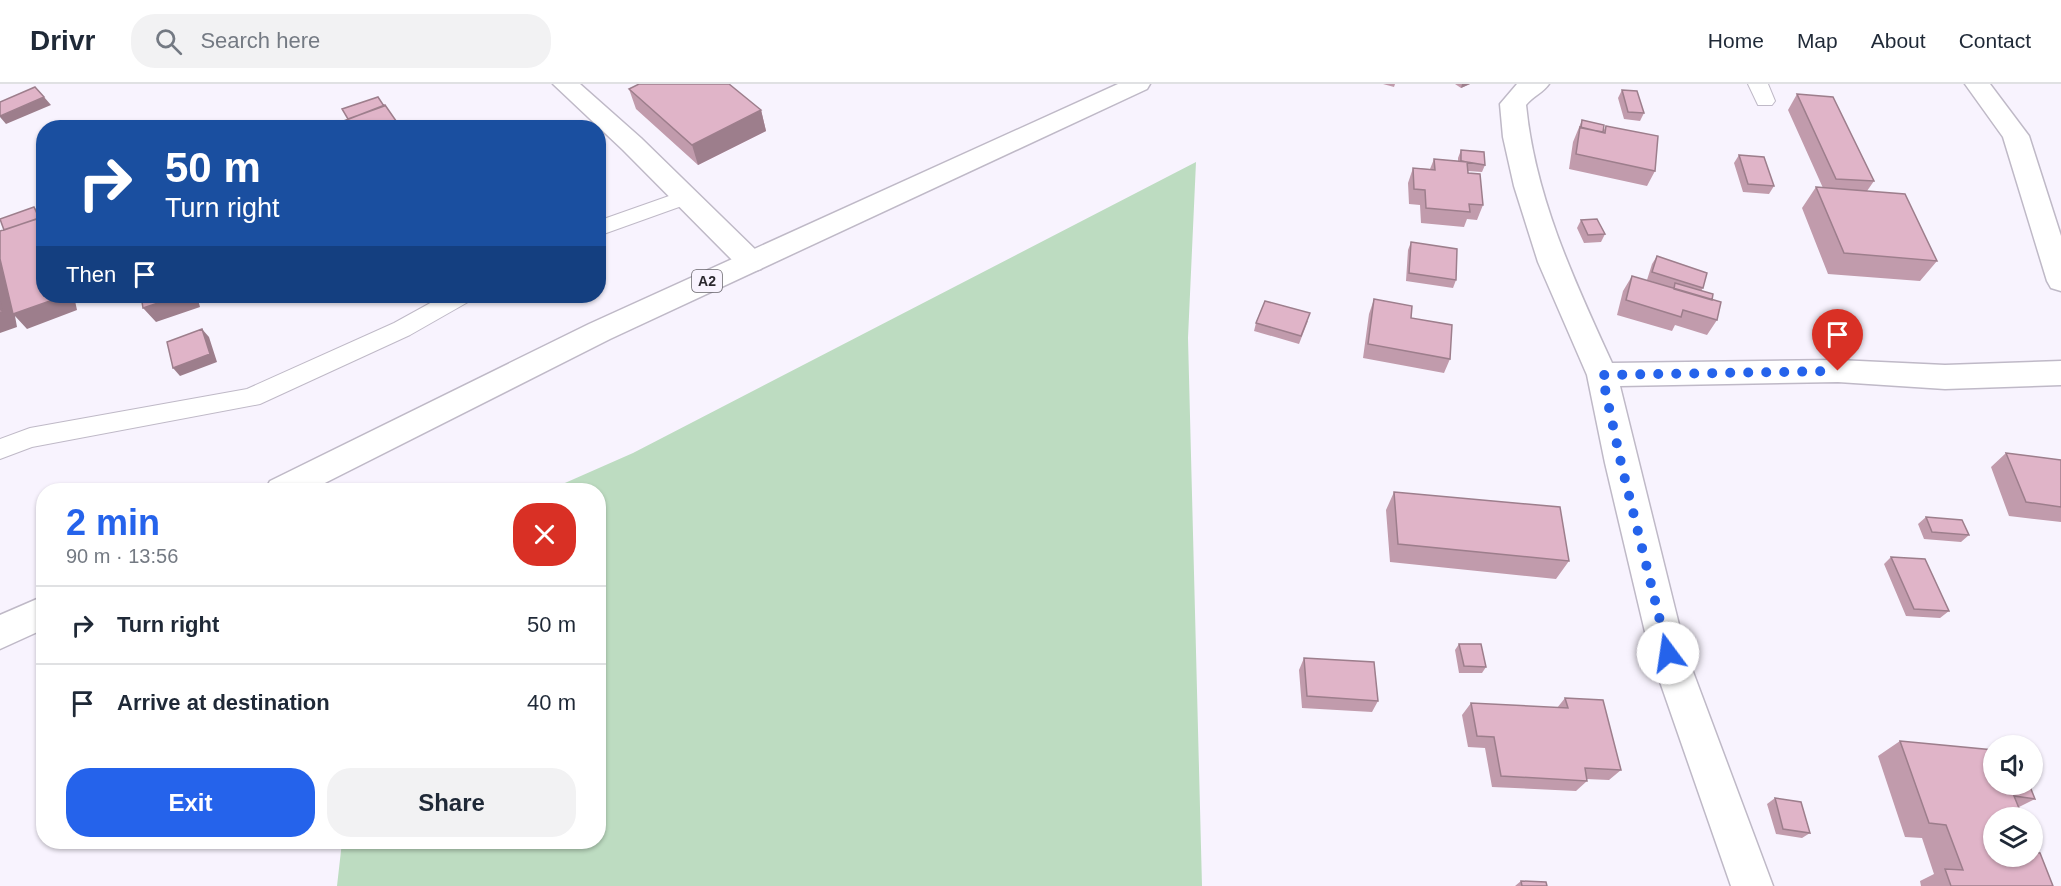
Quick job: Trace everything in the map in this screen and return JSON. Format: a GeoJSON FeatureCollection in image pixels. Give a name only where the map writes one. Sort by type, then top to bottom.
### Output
{"type":"FeatureCollection","features":[{"type":"Feature","properties":{"kind":"street"},"geometry":{"type":"LineString","coordinates":[[565,84],[605,120]]}},
{"type":"Feature","properties":{"kind":"street","name":"A2"},"geometry":{"type":"LineString","coordinates":[[295,483],[614,323],[1138,84]]}},
{"type":"Feature","properties":{"kind":"street"},"geometry":{"type":"LineString","coordinates":[[1537,84],[1524,90],[1513,104],[1516,137],[1527,186],[1552,262],[1602,375],[1621,463],[1668,653],[1752,886]]}},
{"type":"Feature","properties":{"kind":"street"},"geometry":{"type":"LineString","coordinates":[[1977,84],[2016,136],[2061,281]]}},
{"type":"Feature","properties":{"kind":"street"},"geometry":{"type":"LineString","coordinates":[[606,121],[751,262]]}},
{"type":"Feature","properties":{"kind":"street"},"geometry":{"type":"LineString","coordinates":[[1602,375],[1838,371],[1945,377],[2061,373]]}},
{"type":"Feature","properties":{"kind":"street"},"geometry":{"type":"LineString","coordinates":[[0,633],[36,615]]}},
{"type":"Feature","properties":{"kind":"lane"},"geometry":{"type":"LineString","coordinates":[[606,226],[686,197]]}},
{"type":"Feature","properties":{"kind":"lane"},"geometry":{"type":"LineString","coordinates":[[0,449],[30,438],[251,397],[402,329],[448,303]]}},
{"type":"Feature","properties":{"kind":"green space"},"geometry":{"type":"Polygon","coordinates":[[[1196,162],[1188,338],[1202,886],[337,886],[341,849],[606,849],[606,483],[565,483],[633,453],[1196,162]]]}},
{"type":"Feature","properties":{"kind":"building"},"geometry":{"type":"Polygon","coordinates":[[[639,84],[729,84],[761,110],[692,145],[629,89],[639,84]]]}},
{"type":"Feature","properties":{"kind":"building"},"geometry":{"type":"Polygon","coordinates":[[[35,87],[44,97],[0,116],[0,102],[35,87]]]}},
{"type":"Feature","properties":{"kind":"building"},"geometry":{"type":"Polygon","coordinates":[[[1622,90],[1637,91],[1644,113],[1628,112],[1622,90]]]}},
{"type":"Feature","properties":{"kind":"building"},"geometry":{"type":"Polygon","coordinates":[[[1797,94],[1833,97],[1874,181],[1836,179],[1797,94]]]}},
{"type":"Feature","properties":{"kind":"building"},"geometry":{"type":"Polygon","coordinates":[[[378,97],[384,106],[348,119],[342,109],[378,97]]]}},
{"type":"Feature","properties":{"kind":"building"},"geometry":{"type":"Polygon","coordinates":[[[385,105],[395,120],[346,120],[385,105]]]}},
{"type":"Feature","properties":{"kind":"building"},"geometry":{"type":"Polygon","coordinates":[[[1582,120],[1604,125],[1603,132],[1581,128],[1582,120]]]}},
{"type":"Feature","properties":{"kind":"building"},"geometry":{"type":"Polygon","coordinates":[[[1606,126],[1658,136],[1655,171],[1576,154],[1580,127],[1605,133],[1606,126]]]}},
{"type":"Feature","properties":{"kind":"building"},"geometry":{"type":"Polygon","coordinates":[[[1461,150],[1484,152],[1485,165],[1461,161],[1461,150]]]}},
{"type":"Feature","properties":{"kind":"building"},"geometry":{"type":"Polygon","coordinates":[[[1739,155],[1764,157],[1774,186],[1748,184],[1739,155]]]}},
{"type":"Feature","properties":{"kind":"building"},"geometry":{"type":"Polygon","coordinates":[[[1434,159],[1467,162],[1468,173],[1480,174],[1483,205],[1469,204],[1470,212],[1426,208],[1425,190],[1414,189],[1413,168],[1435,170],[1434,159]]]}},
{"type":"Feature","properties":{"kind":"building"},"geometry":{"type":"Polygon","coordinates":[[[1816,187],[1905,194],[1937,261],[1844,253],[1816,187]]]}},
{"type":"Feature","properties":{"kind":"building"},"geometry":{"type":"Polygon","coordinates":[[[34,207],[36,211],[36,219],[4,230],[0,219],[34,207]]]}},
{"type":"Feature","properties":{"kind":"building"},"geometry":{"type":"Polygon","coordinates":[[[36,219],[36,303],[44,303],[13,314],[0,259],[0,231],[36,219]]]}},
{"type":"Feature","properties":{"kind":"building"},"geometry":{"type":"Polygon","coordinates":[[[1597,219],[1605,234],[1588,235],[1581,220],[1597,219]]]}},
{"type":"Feature","properties":{"kind":"building"},"geometry":{"type":"Polygon","coordinates":[[[1411,242],[1457,249],[1456,280],[1409,273],[1411,242]]]}},
{"type":"Feature","properties":{"kind":"building"},"geometry":{"type":"Polygon","coordinates":[[[1657,256],[1707,273],[1703,288],[1652,272],[1657,256]]]}},
{"type":"Feature","properties":{"kind":"building"},"geometry":{"type":"Polygon","coordinates":[[[1632,276],[1721,302],[1717,320],[1683,310],[1681,317],[1626,300],[1632,276]]]}},
{"type":"Feature","properties":{"kind":"building"},"geometry":{"type":"Polygon","coordinates":[[[1675,283],[1713,294],[1712,300],[1674,289],[1675,283]]]}},
{"type":"Feature","properties":{"kind":"building"},"geometry":{"type":"Polygon","coordinates":[[[1374,299],[1412,306],[1411,318],[1452,325],[1450,359],[1368,344],[1374,299]]]}},
{"type":"Feature","properties":{"kind":"building"},"geometry":{"type":"Polygon","coordinates":[[[1265,301],[1310,313],[1301,336],[1256,323],[1265,301]]]}},
{"type":"Feature","properties":{"kind":"building"},"geometry":{"type":"Polygon","coordinates":[[[142,303],[158,303],[143,308],[142,303]]]}},
{"type":"Feature","properties":{"kind":"building"},"geometry":{"type":"Polygon","coordinates":[[[202,329],[210,354],[173,368],[167,342],[202,329]]]}},
{"type":"Feature","properties":{"kind":"building"},"geometry":{"type":"Polygon","coordinates":[[[2006,453],[2061,460],[2061,507],[2026,502],[2006,453]]]}},
{"type":"Feature","properties":{"kind":"building"},"geometry":{"type":"Polygon","coordinates":[[[1394,492],[1560,507],[1569,561],[1398,544],[1394,492]]]}},
{"type":"Feature","properties":{"kind":"building"},"geometry":{"type":"Polygon","coordinates":[[[1926,517],[1962,520],[1969,535],[1932,532],[1926,517]]]}},
{"type":"Feature","properties":{"kind":"building"},"geometry":{"type":"Polygon","coordinates":[[[1891,557],[1925,559],[1949,611],[1914,609],[1891,557]]]}},
{"type":"Feature","properties":{"kind":"building"},"geometry":{"type":"Polygon","coordinates":[[[1459,644],[1481,644],[1486,667],[1464,666],[1459,644]]]}},
{"type":"Feature","properties":{"kind":"building"},"geometry":{"type":"Polygon","coordinates":[[[1304,658],[1374,662],[1378,701],[1307,696],[1304,658]]]}},
{"type":"Feature","properties":{"kind":"building"},"geometry":{"type":"Polygon","coordinates":[[[1565,698],[1603,700],[1621,770],[1585,768],[1587,781],[1501,776],[1494,737],[1477,736],[1471,703],[1568,708],[1565,698]]]}},
{"type":"Feature","properties":{"kind":"building"},"geometry":{"type":"Polygon","coordinates":[[[1900,741],[1983,749],[1983,795],[2033,795],[2035,799],[2014,796],[2018,807],[1983,807],[1983,867],[2043,867],[2043,861],[2053,886],[1951,886],[1945,869],[1963,870],[1946,825],[1929,823],[1900,741]]]}},
{"type":"Feature","properties":{"kind":"building"},"geometry":{"type":"Polygon","coordinates":[[[1775,798],[1801,802],[1810,833],[1783,829],[1775,798]]]}},
{"type":"Feature","properties":{"kind":"building"},"geometry":{"type":"Polygon","coordinates":[[[1521,881],[1546,882],[1547,886],[1522,886],[1521,881]]]}},
{"type":"Feature","properties":{"kind":"route"},"geometry":{"type":"LineString","coordinates":[[1668,653],[1621,463],[1602,375],[1838,371]]}}]}
